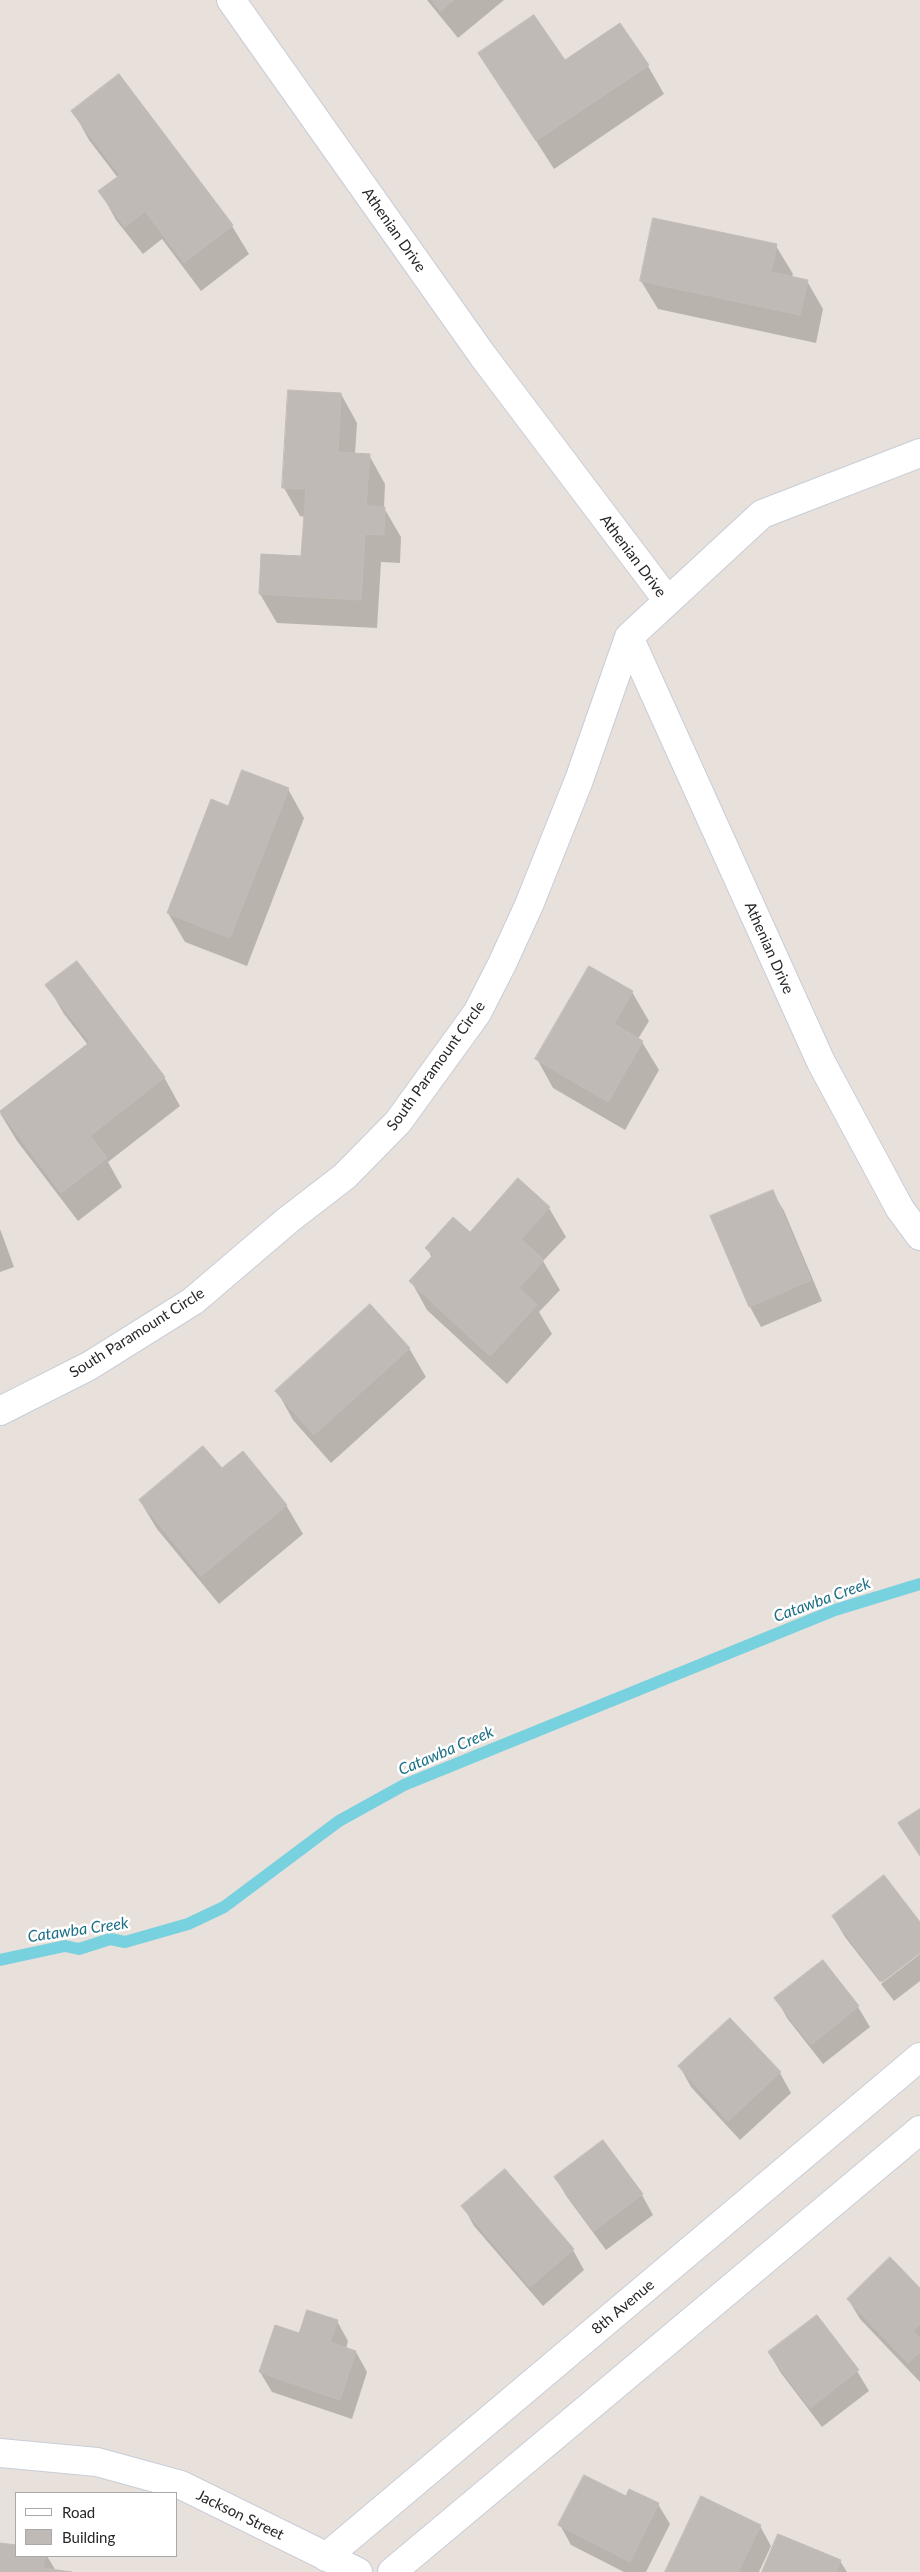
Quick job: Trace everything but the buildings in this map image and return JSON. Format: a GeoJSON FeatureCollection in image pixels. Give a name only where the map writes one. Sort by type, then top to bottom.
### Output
{"type":"FeatureCollection","features":[{"type":"Feature","properties":{"kind":"street","name":"Athenian Drive"},"geometry":{"type":"LineString","coordinates":[[231,0],[483,356],[668,601],[629,637],[821,1062],[900,1209],[920,1236]]}},
{"type":"Feature","properties":{"kind":"street"},"geometry":{"type":"LineString","coordinates":[[668,601],[762,514],[920,452]]}},
{"type":"Feature","properties":{"kind":"street","name":"South Paramount Circle"},"geometry":{"type":"LineString","coordinates":[[0,1410],[88,1366],[193,1302],[288,1220],[345,1176],[398,1122],[477,1012],[502,964],[579,780],[629,637]]}},
{"type":"Feature","properties":{"kind":"street","name":"8th Avenue"},"geometry":{"type":"LineString","coordinates":[[326,2557],[920,2057]]}},
{"type":"Feature","properties":{"kind":"street"},"geometry":{"type":"LineString","coordinates":[[392,2572],[920,2130]]}},
{"type":"Feature","properties":{"kind":"street","name":"Jackson Street"},"geometry":{"type":"LineString","coordinates":[[0,2453],[97,2462],[181,2485],[358,2572]]}},
{"type":"Feature","properties":{"kind":"waterway","name":"Catawba Creek"},"geometry":{"type":"LineString","coordinates":[[0,1960],[65,1946],[79,1949],[110,1939],[125,1942],[188,1924],[224,1907],[339,1821],[404,1785],[835,1610],[920,1584]]}}]}
